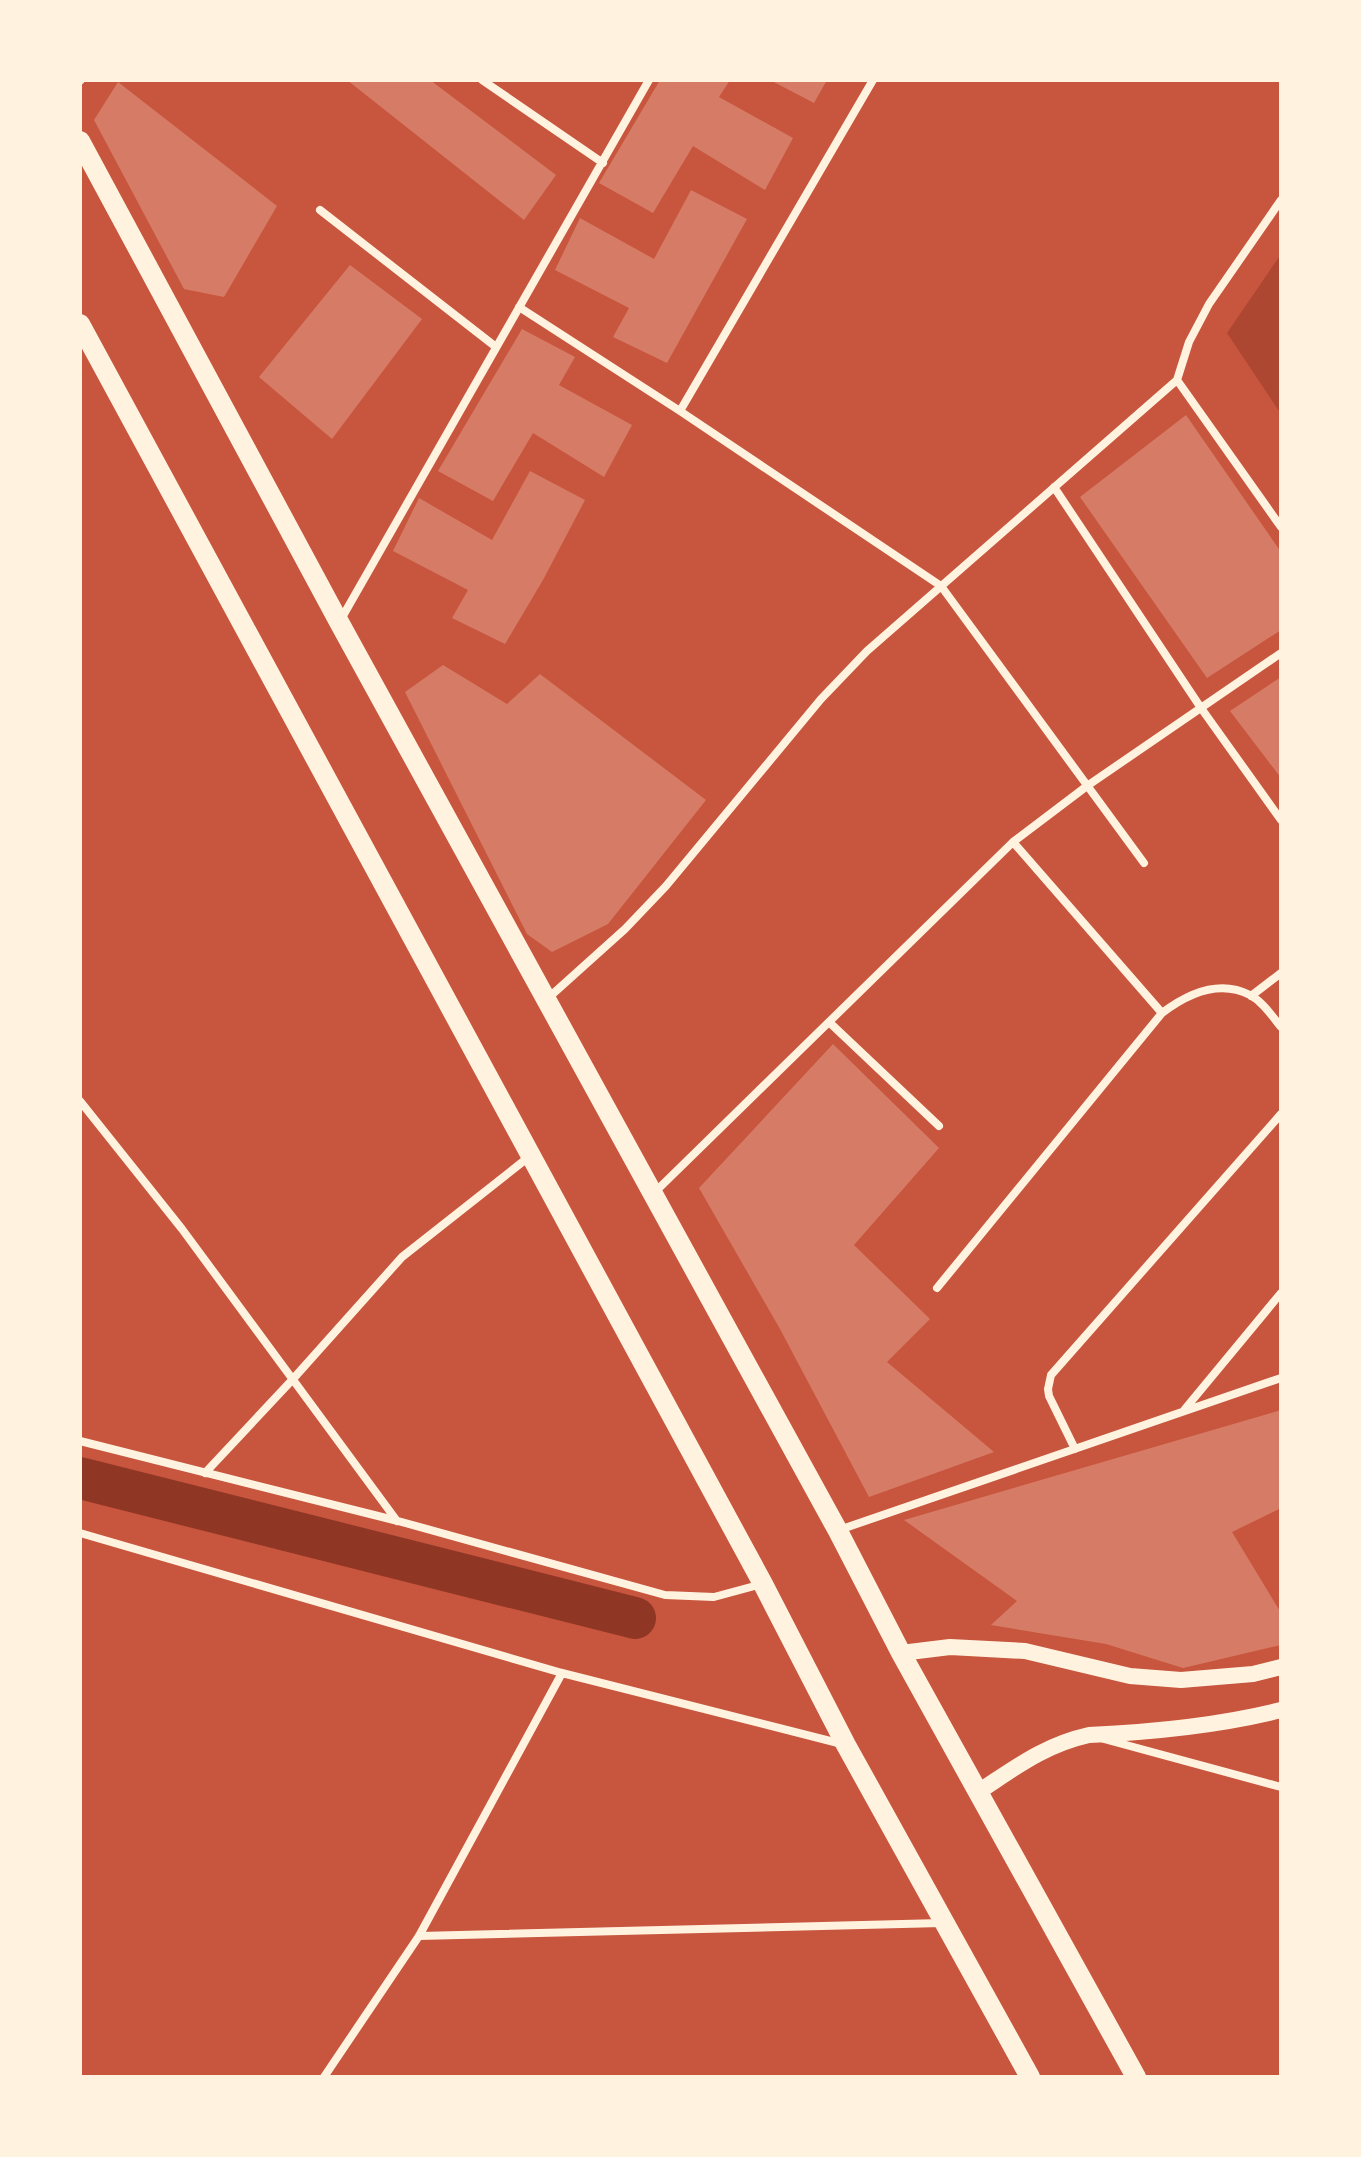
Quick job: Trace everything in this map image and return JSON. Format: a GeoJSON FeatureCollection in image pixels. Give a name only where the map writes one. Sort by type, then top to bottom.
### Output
{"type":"FeatureCollection","features":[{"type":"Feature","properties":{"kind":"main road"},"geometry":{"type":"LineString","coordinates":[[80,141],[339,622],[838,1531],[901,1653],[1136,2077]]}},
{"type":"Feature","properties":{"kind":"main road"},"geometry":{"type":"LineString","coordinates":[[80,324],[763,1584],[846,1745],[1030,2077]]}},
{"type":"Feature","properties":{"kind":"main road"},"geometry":{"type":"LineString","coordinates":[[901,1653],[950,1647],[1025,1651],[1130,1676],[1181,1680],[1253,1674],[1281,1667]]}},
{"type":"Feature","properties":{"kind":"main road"},"geometry":{"type":"LineString","coordinates":[[978,1792],[1040,1751],[1058,1743],[1089,1735],[1194,1727],[1279,1712]]}},
{"type":"Feature","properties":{"kind":"street"},"geometry":{"type":"LineString","coordinates":[[482,80],[603,163]]}},
{"type":"Feature","properties":{"kind":"street"},"geometry":{"type":"LineString","coordinates":[[339,622],[649,80]]}},
{"type":"Feature","properties":{"kind":"street"},"geometry":{"type":"LineString","coordinates":[[680,411],[873,80]]}},
{"type":"Feature","properties":{"kind":"street"},"geometry":{"type":"LineString","coordinates":[[546,1000],[625,929],[666,886],[821,699],[858,661],[1177,380],[1189,342],[1209,304],[1281,200]]}},
{"type":"Feature","properties":{"kind":"street"},"geometry":{"type":"LineString","coordinates":[[320,210],[496,347]]}},
{"type":"Feature","properties":{"kind":"street"},"geometry":{"type":"LineString","coordinates":[[519,307],[941,586],[1144,863]]}},
{"type":"Feature","properties":{"kind":"street"},"geometry":{"type":"LineString","coordinates":[[1177,380],[1281,527]]}},
{"type":"Feature","properties":{"kind":"street"},"geometry":{"type":"LineString","coordinates":[[1054,487],[1201,708],[1281,820]]}},
{"type":"Feature","properties":{"kind":"street"},"geometry":{"type":"LineString","coordinates":[[652,1195],[1013,842],[1087,786],[1281,653]]}},
{"type":"Feature","properties":{"kind":"street"},"geometry":{"type":"LineString","coordinates":[[1013,842],[1162,1013]]}},
{"type":"Feature","properties":{"kind":"street"},"geometry":{"type":"LineString","coordinates":[[1251,996],[1281,973]]}},
{"type":"Feature","properties":{"kind":"street"},"geometry":{"type":"LineString","coordinates":[[937,1288],[1162,1013],[1190,994],[1221,988],[1251,996],[1281,1027]]}},
{"type":"Feature","properties":{"kind":"street"},"geometry":{"type":"LineString","coordinates":[[829,1022],[939,1126]]}},
{"type":"Feature","properties":{"kind":"street"},"geometry":{"type":"LineString","coordinates":[[80,1101],[182,1229],[398,1521]]}},
{"type":"Feature","properties":{"kind":"street"},"geometry":{"type":"LineString","coordinates":[[1075,1449],[1049,1396],[1051,1375],[1281,1114]]}},
{"type":"Feature","properties":{"kind":"street"},"geometry":{"type":"LineString","coordinates":[[205,1473],[402,1257],[531,1155]]}},
{"type":"Feature","properties":{"kind":"street"},"geometry":{"type":"LineString","coordinates":[[1183,1412],[1281,1293]]}},
{"type":"Feature","properties":{"kind":"street"},"geometry":{"type":"LineString","coordinates":[[838,1531],[1281,1378]]}},
{"type":"Feature","properties":{"kind":"street"},"geometry":{"type":"LineString","coordinates":[[80,1441],[398,1521],[665,1595],[714,1597],[763,1584]]}},
{"type":"Feature","properties":{"kind":"street"},"geometry":{"type":"LineString","coordinates":[[80,1533],[562,1673],[846,1745]]}},
{"type":"Feature","properties":{"kind":"street"},"geometry":{"type":"LineString","coordinates":[[324,2077],[419,1936],[562,1673]]}},
{"type":"Feature","properties":{"kind":"street"},"geometry":{"type":"LineString","coordinates":[[1089,1735],[1281,1787]]}},
{"type":"Feature","properties":{"kind":"street"},"geometry":{"type":"LineString","coordinates":[[419,1936],[946,1922]]}},
{"type":"Feature","properties":{"kind":"shaded area"},"geometry":{"type":"Polygon","coordinates":[[[1281,254],[1281,414],[1227,333],[1281,254]]]}},
{"type":"Feature","properties":{"kind":"building"},"geometry":{"type":"Polygon","coordinates":[[[347,80],[430,80],[556,175],[524,220],[347,80]]]}},
{"type":"Feature","properties":{"kind":"building"},"geometry":{"type":"Polygon","coordinates":[[[660,80],[730,80],[719,97],[793,138],[765,190],[693,146],[653,213],[599,183],[660,80]]]}},
{"type":"Feature","properties":{"kind":"building"},"geometry":{"type":"Polygon","coordinates":[[[770,80],[827,80],[814,103],[770,80]]]}},
{"type":"Feature","properties":{"kind":"building"},"geometry":{"type":"Polygon","coordinates":[[[118,82],[277,206],[224,297],[184,289],[94,120],[118,82]]]}},
{"type":"Feature","properties":{"kind":"building"},"geometry":{"type":"Polygon","coordinates":[[[691,190],[747,219],[667,363],[613,337],[629,308],[555,270],[580,218],[654,259],[691,190]]]}},
{"type":"Feature","properties":{"kind":"building"},"geometry":{"type":"Polygon","coordinates":[[[350,265],[422,319],[332,439],[259,377],[350,265]]]}},
{"type":"Feature","properties":{"kind":"building"},"geometry":{"type":"Polygon","coordinates":[[[522,329],[575,357],[559,385],[632,425],[604,477],[533,433],[493,501],[438,471],[522,329]]]}},
{"type":"Feature","properties":{"kind":"building"},"geometry":{"type":"Polygon","coordinates":[[[1186,415],[1281,552],[1281,630],[1207,678],[1080,497],[1186,415]]]}},
{"type":"Feature","properties":{"kind":"building"},"geometry":{"type":"Polygon","coordinates":[[[530,471],[585,500],[505,644],[452,618],[468,590],[393,551],[419,498],[492,540],[530,471]]]}},
{"type":"Feature","properties":{"kind":"building"},"geometry":{"type":"Polygon","coordinates":[[[443,665],[507,704],[540,674],[706,800],[608,924],[552,952],[527,934],[405,692],[443,665]]]}},
{"type":"Feature","properties":{"kind":"building"},"geometry":{"type":"Polygon","coordinates":[[[1281,677],[1281,778],[1230,711],[1281,677]]]}},
{"type":"Feature","properties":{"kind":"building"},"geometry":{"type":"Polygon","coordinates":[[[833,1044],[939,1148],[854,1245],[930,1319],[887,1362],[994,1452],[869,1497],[780,1329],[699,1188],[833,1044]]]}},
{"type":"Feature","properties":{"kind":"building"},"geometry":{"type":"Polygon","coordinates":[[[1281,1410],[1281,1508],[1232,1532],[1281,1613],[1281,1645],[1183,1668],[1106,1644],[991,1625],[1017,1601],[904,1520],[1281,1410]]]}},
{"type":"Feature","properties":{"kind":"waterway"},"geometry":{"type":"LineString","coordinates":[[80,1478],[635,1618]]}}]}
